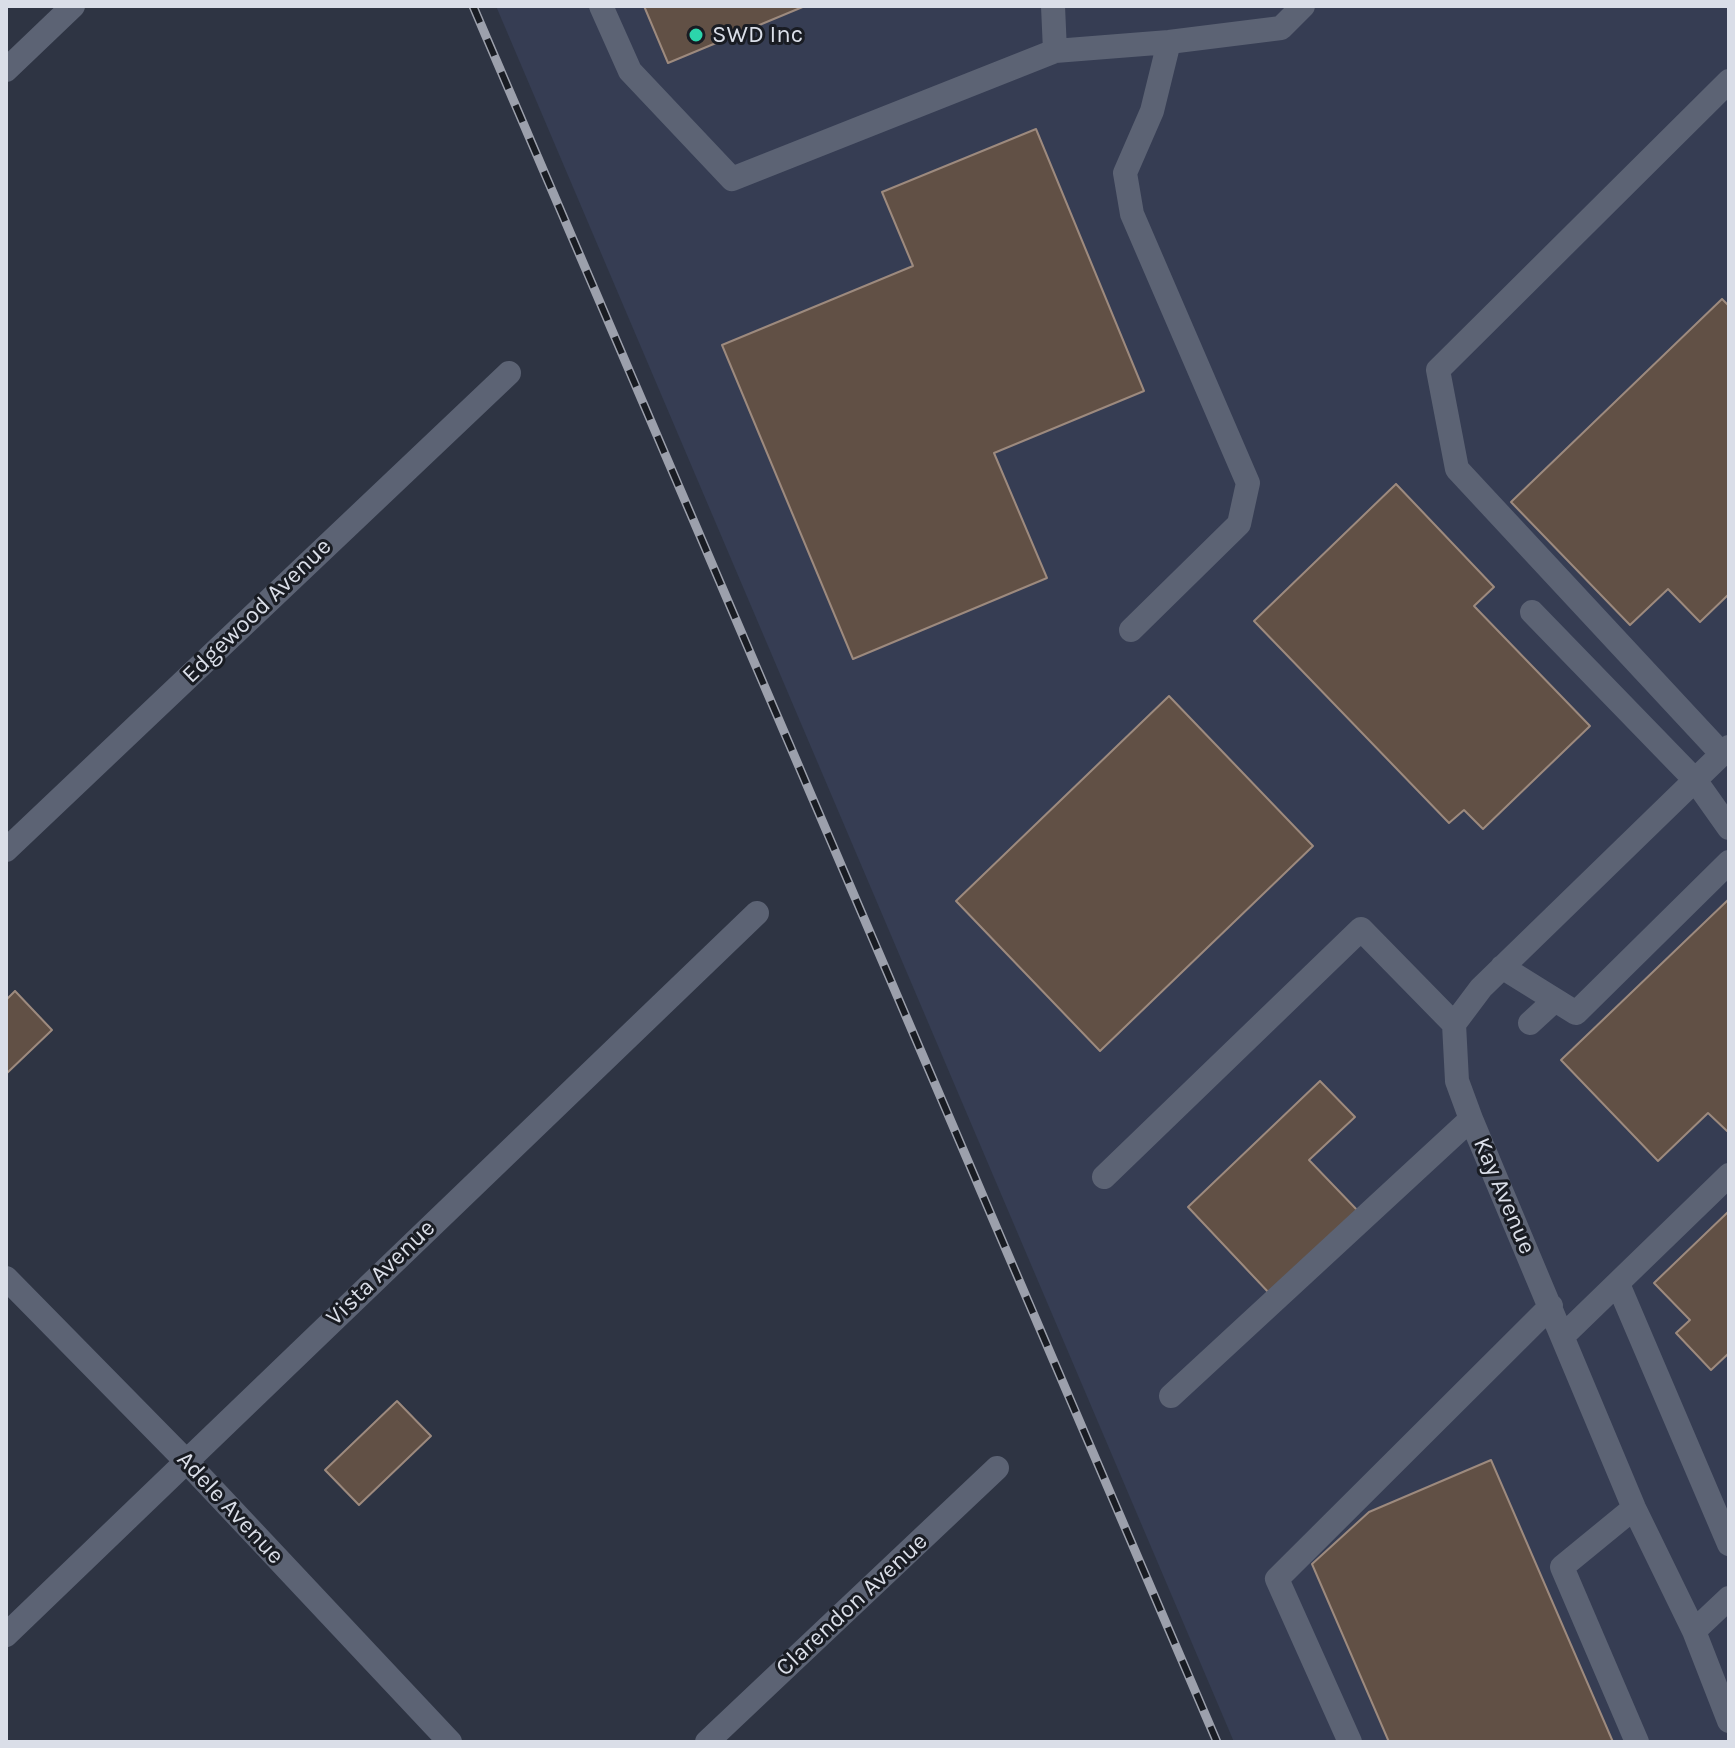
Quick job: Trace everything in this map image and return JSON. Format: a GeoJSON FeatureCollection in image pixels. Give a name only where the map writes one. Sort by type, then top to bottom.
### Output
{"type":"FeatureCollection","features":[{"type":"Feature","properties":{"kind":"street"},"geometry":{"type":"LineString","coordinates":[[6,70],[73,6]]}},
{"type":"Feature","properties":{"kind":"street"},"geometry":{"type":"LineString","coordinates":[[601,6],[630,71],[732,179],[1055,51],[1169,42],[1281,28],[1303,6]]}},
{"type":"Feature","properties":{"kind":"street"},"geometry":{"type":"LineString","coordinates":[[1053,6],[1055,51]]}},
{"type":"Feature","properties":{"kind":"street"},"geometry":{"type":"LineString","coordinates":[[1131,630],[1239,524],[1248,483],[1132,214],[1125,173],[1152,111],[1169,42]]}},
{"type":"Feature","properties":{"kind":"street"},"geometry":{"type":"LineString","coordinates":[[1104,1177],[1361,929],[1454,1024],[1481,988],[1726,751],[1457,469],[1438,370],[1729,81]]}},
{"type":"Feature","properties":{"kind":"street","name":"Edgewood Avenue"},"geometry":{"type":"LineString","coordinates":[[6,850],[509,373]]}},
{"type":"Feature","properties":{"kind":"street"},"geometry":{"type":"LineString","coordinates":[[1532,612],[1695,780],[1729,828]]}},
{"type":"Feature","properties":{"kind":"street"},"geometry":{"type":"LineString","coordinates":[[1502,967],[1576,1013],[1729,862]]}},
{"type":"Feature","properties":{"kind":"street","name":"Vista Avenue"},"geometry":{"type":"LineString","coordinates":[[6,1635],[757,913]]}},
{"type":"Feature","properties":{"kind":"street"},"geometry":{"type":"LineString","coordinates":[[1530,1023],[1555,1000]]}},
{"type":"Feature","properties":{"kind":"street","name":"Kay Avenue"},"geometry":{"type":"LineString","coordinates":[[1454,1024],[1457,1081],[1471,1119],[1634,1508],[1694,1631],[1728,1718]]}},
{"type":"Feature","properties":{"kind":"street"},"geometry":{"type":"LineString","coordinates":[[1171,1396],[1471,1119]]}},
{"type":"Feature","properties":{"kind":"street"},"geometry":{"type":"LineString","coordinates":[[1563,1336],[1729,1175]]}},
{"type":"Feature","properties":{"kind":"street","name":"Adele Avenue"},"geometry":{"type":"LineString","coordinates":[[6,1278],[185,1460],[450,1742]]}},
{"type":"Feature","properties":{"kind":"street"},"geometry":{"type":"LineString","coordinates":[[1618,1284],[1729,1544]]}},
{"type":"Feature","properties":{"kind":"street"},"geometry":{"type":"LineString","coordinates":[[1350,1742],[1277,1579],[1551,1306]]}},
{"type":"Feature","properties":{"kind":"street","name":"Clarendon Avenue"},"geometry":{"type":"LineString","coordinates":[[707,1742],[997,1468]]}},
{"type":"Feature","properties":{"kind":"street"},"geometry":{"type":"LineString","coordinates":[[1634,1508],[1562,1567],[1637,1742]]}},
{"type":"Feature","properties":{"kind":"street"},"geometry":{"type":"LineString","coordinates":[[1694,1631],[1729,1598]]}},
{"type":"Feature","properties":{"kind":"shaded area"},"geometry":{"type":"Polygon","coordinates":[[[496,6],[1729,6],[1729,1742],[1234,1742],[496,6]]]}},
{"type":"Feature","properties":{"kind":"building","name":"SWD Inc"},"geometry":{"type":"Polygon","coordinates":[[[644,6],[805,6],[668,63],[644,6]]]}},
{"type":"Feature","properties":{"kind":"building"},"geometry":{"type":"Polygon","coordinates":[[[1036,129],[1144,391],[994,453],[1047,578],[853,659],[722,345],[913,266],[882,192],[1036,129]]]}},
{"type":"Feature","properties":{"kind":"building"},"geometry":{"type":"Polygon","coordinates":[[[1722,299],[1729,306],[1729,594],[1700,622],[1668,589],[1630,625],[1511,502],[1722,299]]]}},
{"type":"Feature","properties":{"kind":"building"},"geometry":{"type":"Polygon","coordinates":[[[1396,484],[1494,587],[1474,606],[1590,726],[1483,829],[1464,810],[1449,823],[1254,621],[1396,484]]]}},
{"type":"Feature","properties":{"kind":"building"},"geometry":{"type":"Polygon","coordinates":[[[1169,696],[1313,846],[1100,1051],[956,901],[1169,696]]]}},
{"type":"Feature","properties":{"kind":"building"},"geometry":{"type":"Polygon","coordinates":[[[1729,899],[1729,1129],[1727,1131],[1708,1113],[1658,1161],[1561,1060],[1729,899]]]}},
{"type":"Feature","properties":{"kind":"building"},"geometry":{"type":"Polygon","coordinates":[[[15,991],[52,1030],[6,1074],[6,1000],[15,991]]]}},
{"type":"Feature","properties":{"kind":"building"},"geometry":{"type":"Polygon","coordinates":[[[1320,1081],[1355,1117],[1309,1160],[1358,1211],[1270,1294],[1188,1207],[1320,1081]]]}},
{"type":"Feature","properties":{"kind":"building"},"geometry":{"type":"Polygon","coordinates":[[[1729,1211],[1729,1353],[1711,1370],[1676,1333],[1690,1320],[1654,1283],[1729,1211]]]}},
{"type":"Feature","properties":{"kind":"building"},"geometry":{"type":"Polygon","coordinates":[[[397,1401],[431,1436],[359,1505],[325,1470],[397,1401]]]}},
{"type":"Feature","properties":{"kind":"building"},"geometry":{"type":"Polygon","coordinates":[[[1491,1460],[1613,1742],[1389,1742],[1312,1564],[1369,1512],[1491,1460]]]}},
{"type":"Feature","properties":{"kind":"railway"},"geometry":{"type":"LineString","coordinates":[[473,6],[1217,1742]]}},
{"type":"Feature","properties":{"kind":"place","name":"SWD Inc"},"geometry":{"type":"Point","coordinates":[696,35]}}]}
